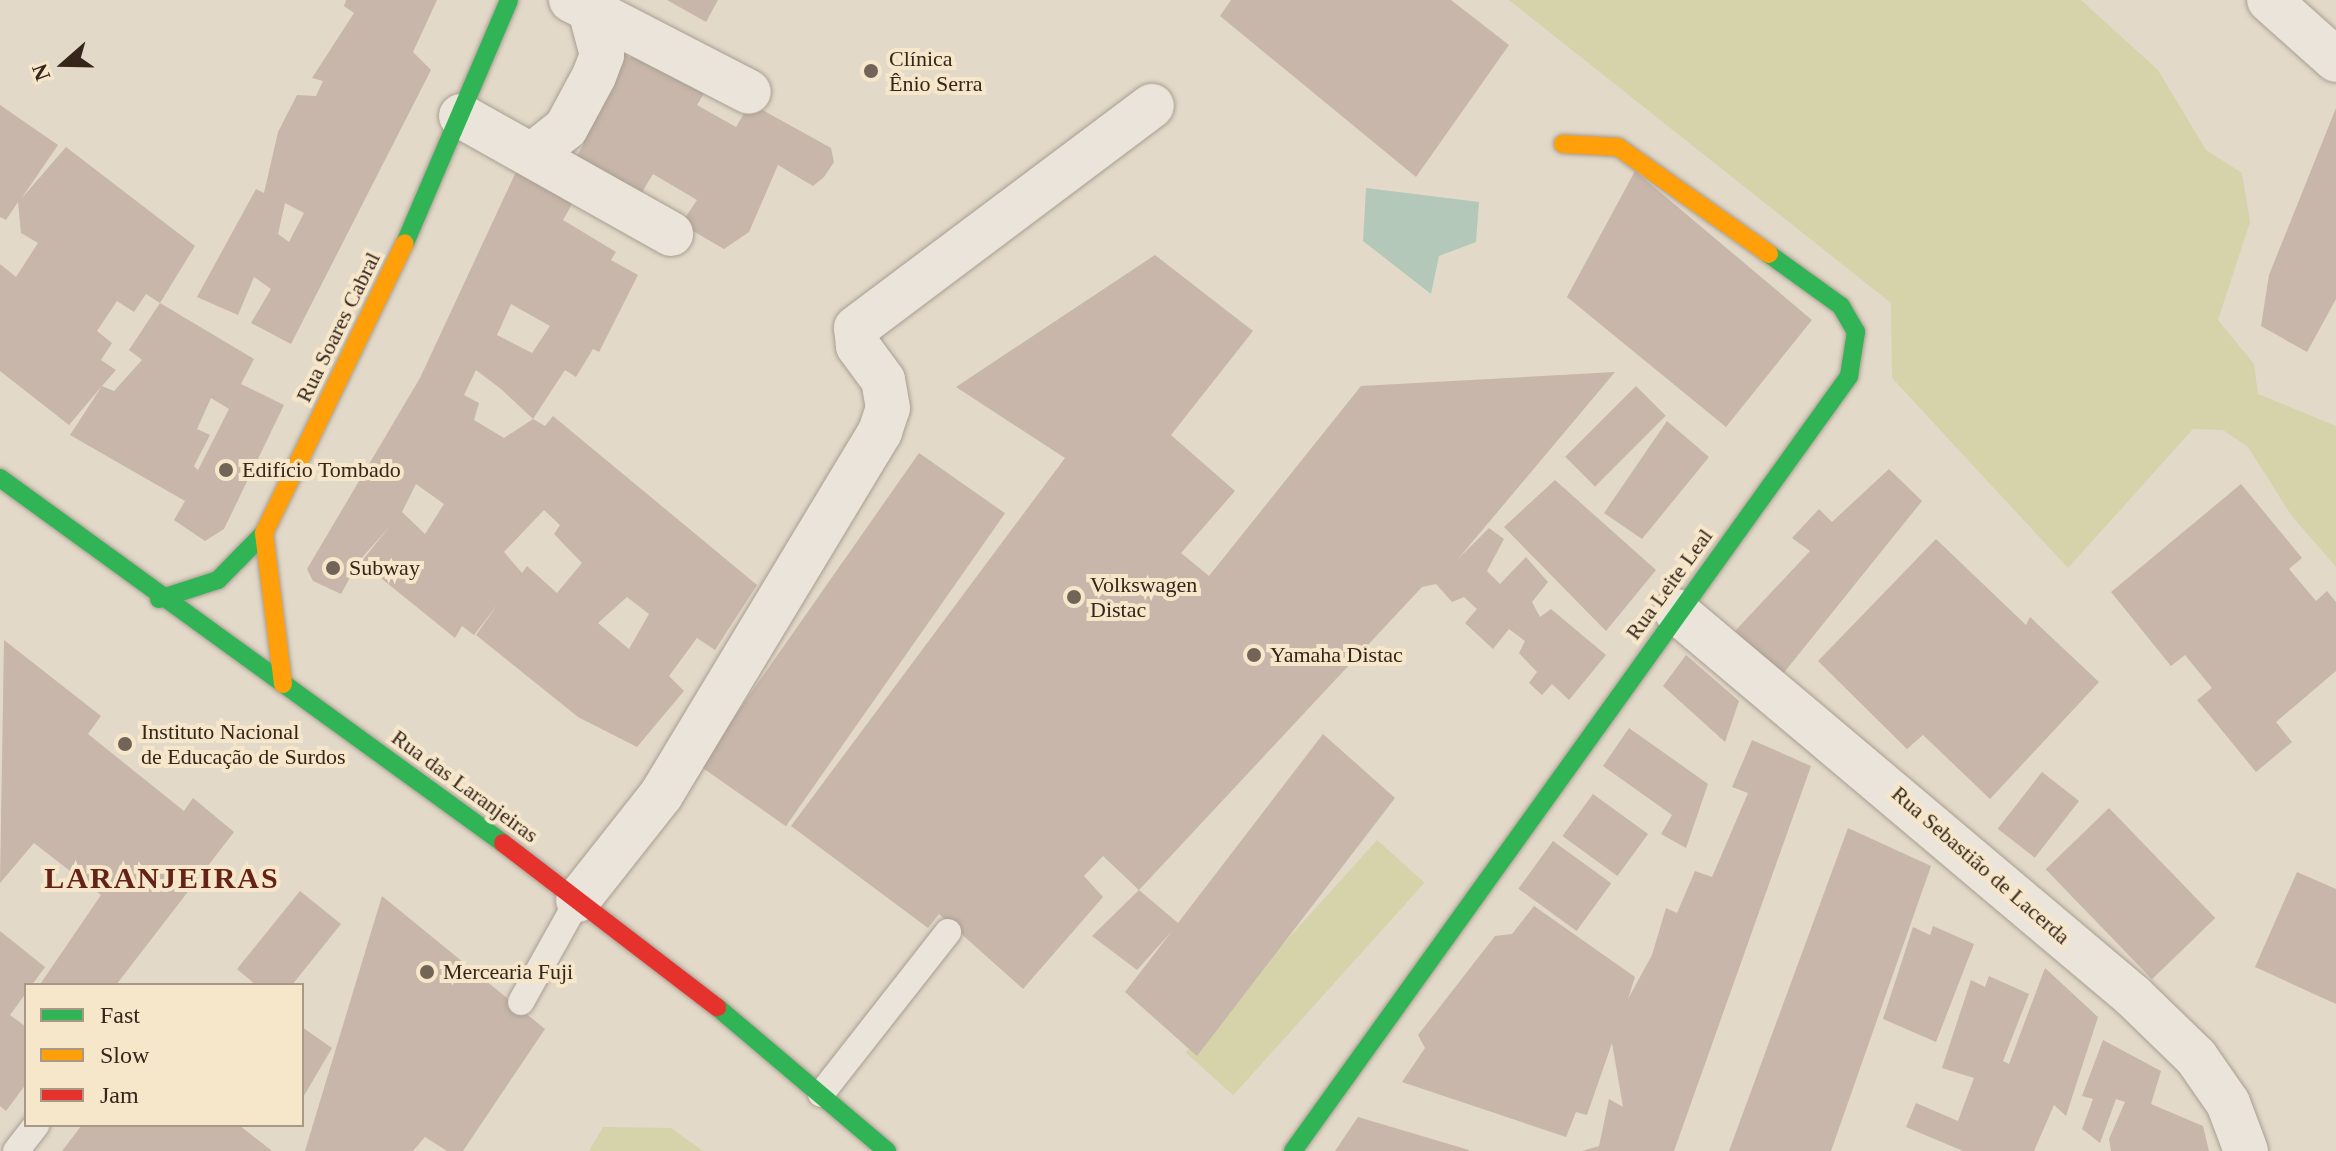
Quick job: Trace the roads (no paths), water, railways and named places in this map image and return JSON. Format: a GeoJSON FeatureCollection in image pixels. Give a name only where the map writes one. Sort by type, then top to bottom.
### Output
{"type":"FeatureCollection","features":[{"type":"Feature","properties":{"kind":"main road","name":"Rua Soares Cabral"},"geometry":{"type":"LineString","coordinates":[[264,533],[433,186],[509,0]]}},
{"type":"Feature","properties":{"kind":"main road","name":"Rua Leite Leal"},"geometry":{"type":"LineString","coordinates":[[1293,1151],[1547,801],[1676,611],[1849,376],[1856,332],[1841,306],[1618,147],[1563,144]]}},
{"type":"Feature","properties":{"kind":"main road","name":"Rua das Laranjeiras"},"geometry":{"type":"LineString","coordinates":[[0,478],[159,599],[283,684],[578,900],[821,1094],[887,1151]]}},
{"type":"Feature","properties":{"kind":"main road"},"geometry":{"type":"LineString","coordinates":[[159,599],[218,580],[264,533]]}},
{"type":"Feature","properties":{"kind":"main road"},"geometry":{"type":"LineString","coordinates":[[264,533],[283,684]]}},
{"type":"Feature","properties":{"kind":"street"},"geometry":{"type":"LineString","coordinates":[[2269,0],[2336,60]]}},
{"type":"Feature","properties":{"kind":"street"},"geometry":{"type":"LineString","coordinates":[[532,155],[566,128],[602,55],[580,5]]}},
{"type":"Feature","properties":{"kind":"street"},"geometry":{"type":"LineString","coordinates":[[580,5],[749,92]]}},
{"type":"Feature","properties":{"kind":"street"},"geometry":{"type":"LineString","coordinates":[[578,900],[661,795],[880,432],[888,408],[883,380],[858,346],[856,328],[1152,106]]}},
{"type":"Feature","properties":{"kind":"street"},"geometry":{"type":"LineString","coordinates":[[461,116],[671,234]]}},
{"type":"Feature","properties":{"kind":"street","name":"Rua Sebastião de Lacerda"},"geometry":{"type":"LineString","coordinates":[[1676,611],[2133,996],[2196,1057],[2228,1103],[2246,1151]]}},
{"type":"Feature","properties":{"kind":"lane"},"geometry":{"type":"LineString","coordinates":[[521,1002],[578,900]]}},
{"type":"Feature","properties":{"kind":"lane"},"geometry":{"type":"LineString","coordinates":[[821,1094],[948,932]]}},
{"type":"Feature","properties":{"kind":"lane"},"geometry":{"type":"LineString","coordinates":[[16,1151],[34,1127]]}},
{"type":"Feature","properties":{"kind":"place","name":"Clínica Ênio Serra"},"geometry":{"type":"Point","coordinates":[871,71]}},
{"type":"Feature","properties":{"kind":"place","name":"Edifício Tombado"},"geometry":{"type":"Point","coordinates":[226,470]}},
{"type":"Feature","properties":{"kind":"place","name":"Subway"},"geometry":{"type":"Point","coordinates":[333,568]}},
{"type":"Feature","properties":{"kind":"place","name":"Volkswagen Distac"},"geometry":{"type":"Point","coordinates":[1074,597]}},
{"type":"Feature","properties":{"kind":"place","name":"Yamaha Distac"},"geometry":{"type":"Point","coordinates":[1254,655]}},
{"type":"Feature","properties":{"kind":"place","name":"Instituto Nacional de Educação de Surdos"},"geometry":{"type":"Point","coordinates":[125,744]}},
{"type":"Feature","properties":{"kind":"place","name":"Mercearia Fuji"},"geometry":{"type":"Point","coordinates":[427,972]}},
{"type":"Feature","properties":{"kind":"district","name":"LARANJEIRAS"},"geometry":{"type":"Point","coordinates":[162,878]}}]}
